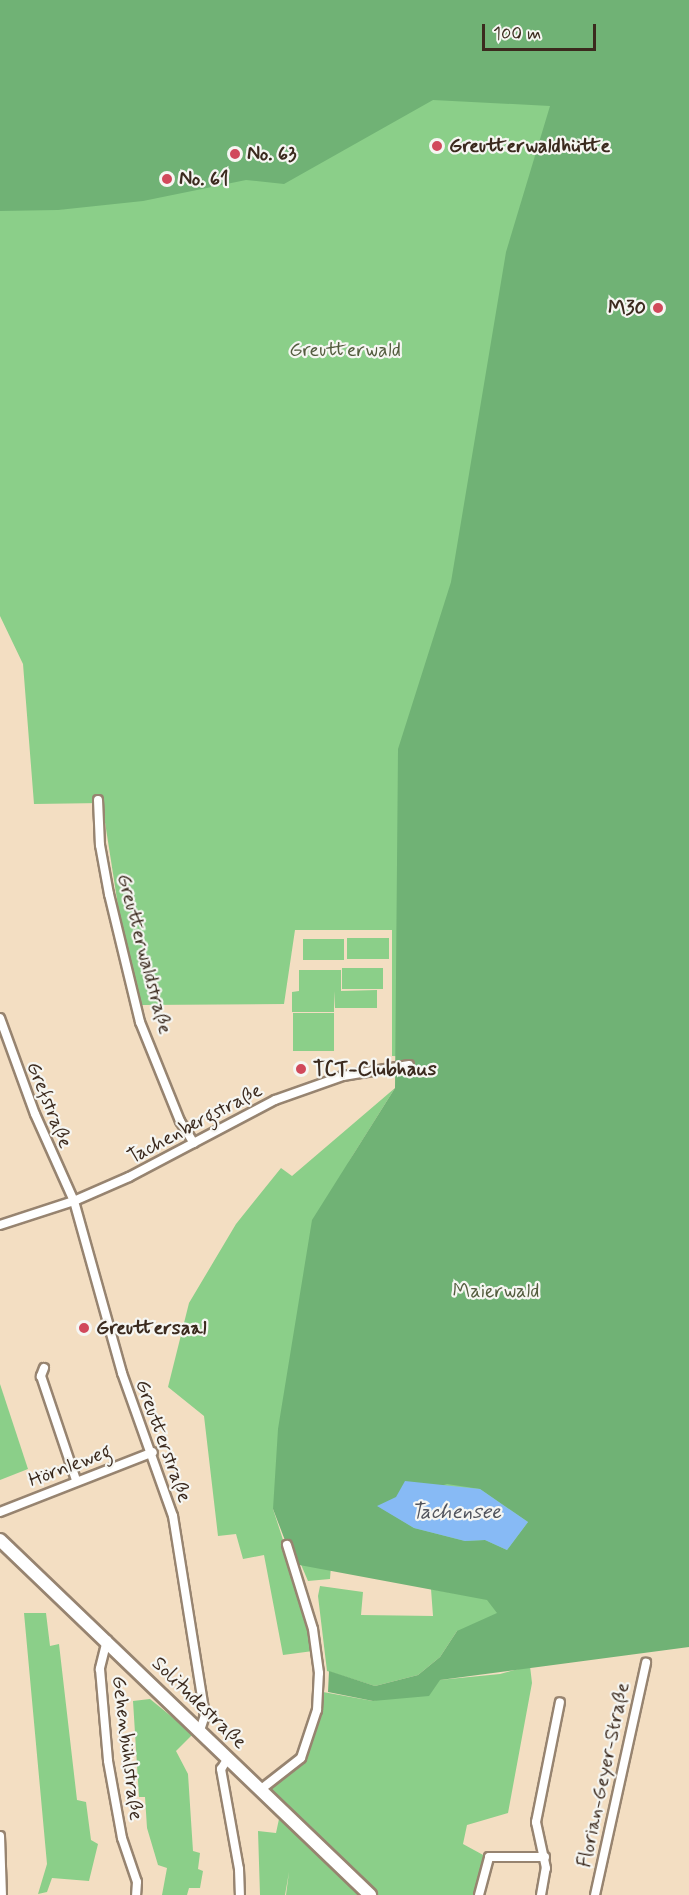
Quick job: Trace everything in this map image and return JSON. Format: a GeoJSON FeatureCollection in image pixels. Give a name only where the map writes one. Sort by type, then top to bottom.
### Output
{"type":"FeatureCollection","features":[{"type":"Feature","properties":{"kind":"main road","name":"Solitudestraße"},"geometry":{"type":"LineString","coordinates":[[0,1540],[107,1640],[370,1895]]}},
{"type":"Feature","properties":{"kind":"street","name":"Greutterwaldstraße"},"geometry":{"type":"LineString","coordinates":[[98,800],[107,884],[140,1022],[180,1120],[194,1143]]}},
{"type":"Feature","properties":{"kind":"street","name":"Grefstraße"},"geometry":{"type":"LineString","coordinates":[[0,1018],[34,1114],[74,1201]]}},
{"type":"Feature","properties":{"kind":"street","name":"Tachenbergstraße"},"geometry":{"type":"LineString","coordinates":[[0,1225],[74,1201],[194,1143],[275,1100],[343,1076],[409,1065]]}},
{"type":"Feature","properties":{"kind":"street","name":"Greutterstraße"},"geometry":{"type":"LineString","coordinates":[[74,1201],[122,1373],[153,1452],[173,1516],[205,1714],[200,1730]]}},
{"type":"Feature","properties":{"kind":"street"},"geometry":{"type":"LineString","coordinates":[[44,1368],[41,1376],[76,1480]]}},
{"type":"Feature","properties":{"kind":"street","name":"Hörnleweg"},"geometry":{"type":"LineString","coordinates":[[0,1512],[76,1480],[153,1452]]}},
{"type":"Feature","properties":{"kind":"street"},"geometry":{"type":"LineString","coordinates":[[260,1790],[301,1758],[317,1710],[319,1673],[313,1629],[286,1545]]}},
{"type":"Feature","properties":{"kind":"street","name":"Gehenbühlstraße"},"geometry":{"type":"LineString","coordinates":[[107,1640],[100,1675],[108,1761],[122,1838],[137,1882],[136,1895]]}},
{"type":"Feature","properties":{"kind":"street","name":"Florian-Geyer-Straße"},"geometry":{"type":"LineString","coordinates":[[595,1895],[646,1663]]}},
{"type":"Feature","properties":{"kind":"street"},"geometry":{"type":"LineString","coordinates":[[541,1895],[545,1857],[536,1822],[560,1702]]}},
{"type":"Feature","properties":{"kind":"street"},"geometry":{"type":"LineString","coordinates":[[228,1758],[221,1768],[239,1869],[240,1895]]}},
{"type":"Feature","properties":{"kind":"street"},"geometry":{"type":"LineString","coordinates":[[0,1836],[2,1895]]}},
{"type":"Feature","properties":{"kind":"street"},"geometry":{"type":"LineString","coordinates":[[479,1895],[489,1857],[545,1857]]}},
{"type":"Feature","properties":{"kind":"green space","name":"Greutterwald"},"geometry":{"type":"Polygon","coordinates":[[[0,0],[689,0],[689,1647],[457,1631],[440,1657],[418,1675],[375,1686],[327,1671],[318,1596],[320,1586],[363,1592],[361,1615],[433,1616],[431,1589],[470,1596],[333,1539],[330,1579],[308,1581],[277,1508],[273,1509],[297,1583],[313,1651],[283,1655],[264,1555],[243,1559],[236,1534],[218,1536],[204,1416],[168,1387],[189,1303],[236,1224],[281,1168],[292,1176],[395,1088],[348,1163],[421,1057],[392,1056],[392,930],[295,930],[284,1004],[142,1005],[121,925],[102,803],[34,804],[23,664],[0,616],[0,0]]]}},
{"type":"Feature","properties":{"kind":"green space","name":"Greutterwald"},"geometry":{"type":"Polygon","coordinates":[[[0,0],[689,0],[689,1647],[440,1680],[429,1696],[373,1701],[328,1692],[329,1671],[375,1686],[418,1675],[440,1657],[457,1631],[497,1613],[487,1600],[294,1564],[273,1509],[278,1429],[312,1220],[395,1088],[398,749],[451,582],[506,252],[550,106],[433,100],[284,184],[246,180],[143,201],[58,210],[0,211],[0,0]],[[447,1484],[378,1506],[414,1528],[465,1541],[485,1540],[507,1550],[528,1522],[480,1489],[447,1484]]]}},
{"type":"Feature","properties":{"kind":"green space"},"geometry":{"type":"Polygon","coordinates":[[[347,938],[389,938],[389,959],[347,959],[347,938]]]}},
{"type":"Feature","properties":{"kind":"green space"},"geometry":{"type":"Polygon","coordinates":[[[303,939],[344,939],[344,960],[303,960],[303,939]]]}},
{"type":"Feature","properties":{"kind":"green space"},"geometry":{"type":"Polygon","coordinates":[[[342,968],[383,968],[383,989],[342,989],[342,968]]]}},
{"type":"Feature","properties":{"kind":"green space"},"geometry":{"type":"Polygon","coordinates":[[[299,970],[341,970],[341,991],[377,990],[377,1008],[335,1008],[334,991],[334,1012],[292,1012],[292,992],[299,991],[299,970]]]}},
{"type":"Feature","properties":{"kind":"green space"},"geometry":{"type":"Polygon","coordinates":[[[293,1013],[334,1013],[334,1051],[293,1051],[293,1013]]]}},
{"type":"Feature","properties":{"kind":"green space"},"geometry":{"type":"Polygon","coordinates":[[[0,1384],[28,1469],[0,1480],[0,1384]]]}},
{"type":"Feature","properties":{"kind":"green space"},"geometry":{"type":"Polygon","coordinates":[[[24,1613],[46,1613],[50,1646],[59,1644],[77,1800],[86,1802],[91,1840],[98,1844],[89,1881],[52,1878],[47,1892],[38,1894],[47,1864],[24,1613]]]}},
{"type":"Feature","properties":{"kind":"green space"},"geometry":{"type":"Polygon","coordinates":[[[530,1666],[532,1683],[508,1813],[467,1825],[463,1844],[485,1856],[476,1895],[286,1895],[289,1872],[285,1895],[260,1895],[258,1831],[276,1833],[279,1819],[294,1832],[296,1825],[260,1790],[301,1758],[323,1692],[373,1701],[439,1680],[500,1674],[530,1666]]]}},
{"type":"Feature","properties":{"kind":"green space"},"geometry":{"type":"Polygon","coordinates":[[[150,1699],[193,1734],[176,1751],[188,1774],[193,1851],[200,1853],[198,1869],[203,1871],[200,1888],[189,1888],[187,1895],[162,1895],[167,1868],[158,1865],[147,1828],[145,1797],[139,1797],[133,1701],[150,1699]]]}},
{"type":"Feature","properties":{"kind":"water","name":"Tachensee"},"geometry":{"type":"Polygon","coordinates":[[[405,1481],[480,1489],[528,1522],[507,1550],[485,1540],[465,1541],[414,1528],[377,1506],[396,1497],[405,1481]]]}},
{"type":"Feature","properties":{"kind":"place","name":"Greutterwaldhütte"},"geometry":{"type":"Point","coordinates":[437,146]}},
{"type":"Feature","properties":{"kind":"place","name":"No. 63"},"geometry":{"type":"Point","coordinates":[235,154]}},
{"type":"Feature","properties":{"kind":"place","name":"No. 61"},"geometry":{"type":"Point","coordinates":[167,179]}},
{"type":"Feature","properties":{"kind":"place","name":"M30"},"geometry":{"type":"Point","coordinates":[658,308]}},
{"type":"Feature","properties":{"kind":"place","name":"TCT-Clubhaus"},"geometry":{"type":"Point","coordinates":[301,1069]}},
{"type":"Feature","properties":{"kind":"place","name":"Greuttersaal"},"geometry":{"type":"Point","coordinates":[84,1328]}},
{"type":"Feature","properties":{"kind":"park label","name":"Maierwald"},"geometry":{"type":"Point","coordinates":[496,1291]}}]}
